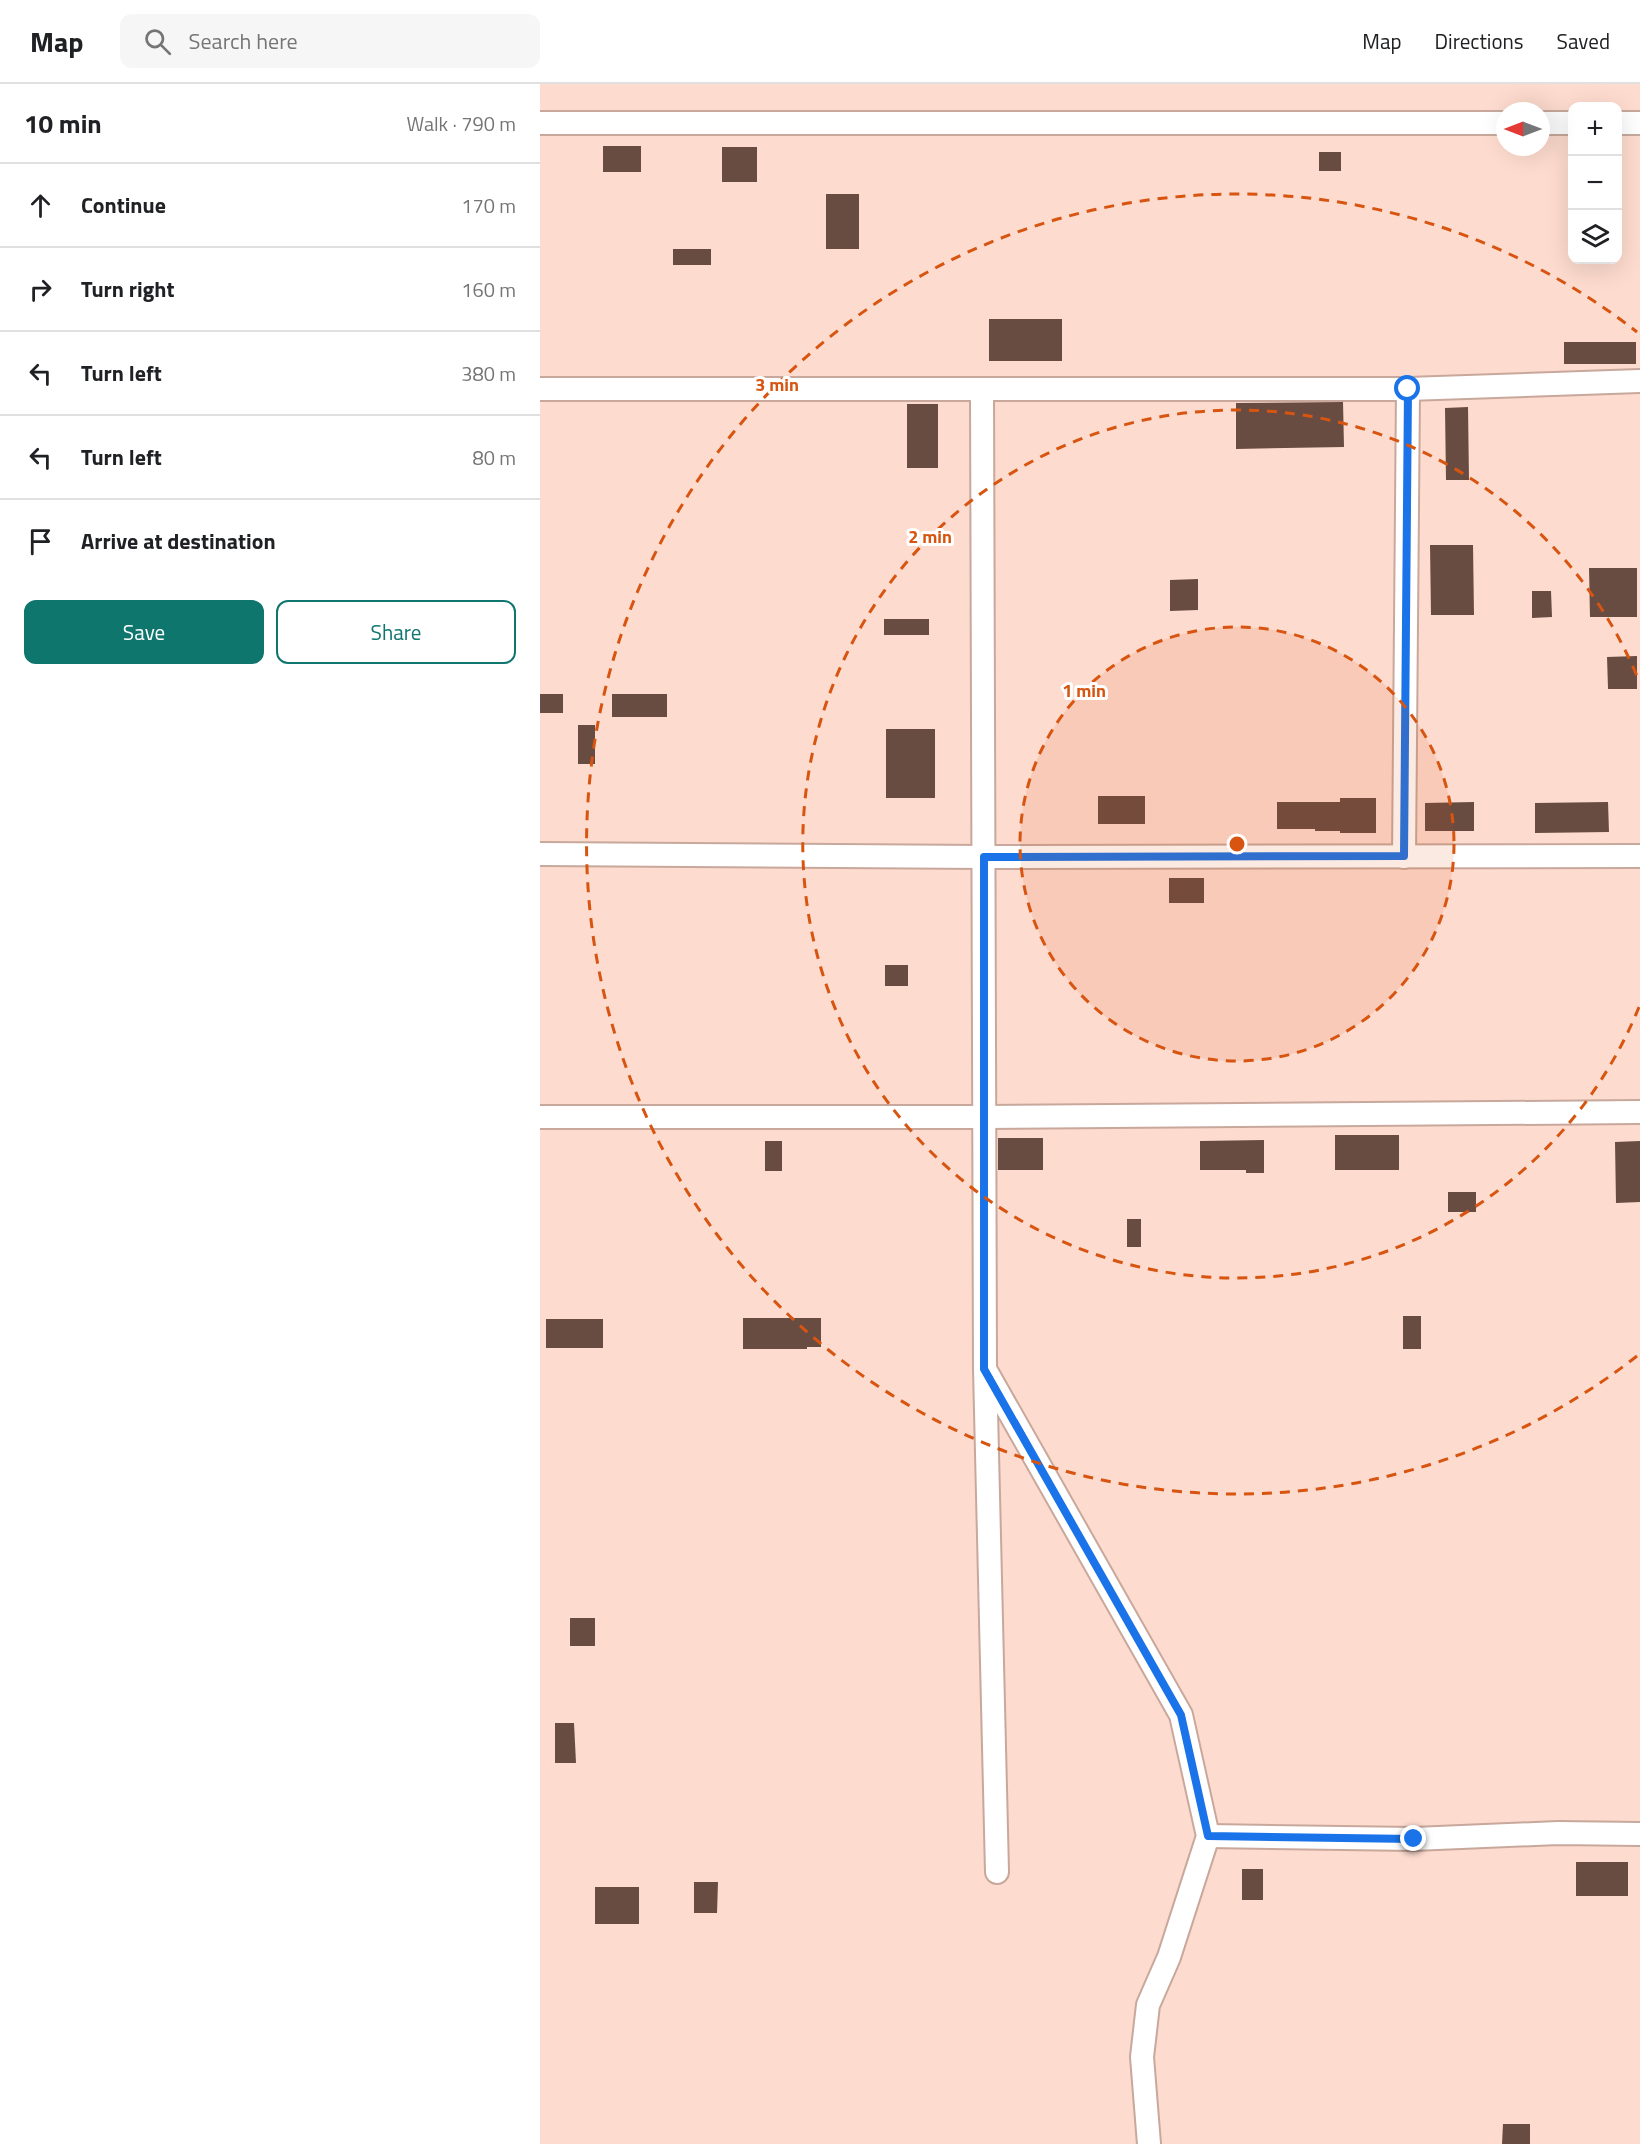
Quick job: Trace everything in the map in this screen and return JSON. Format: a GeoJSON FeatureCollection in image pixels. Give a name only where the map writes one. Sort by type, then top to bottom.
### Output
{"type":"FeatureCollection","features":[{"type":"Feature","properties":{"kind":"street"},"geometry":{"type":"LineString","coordinates":[[540,123],[1496,123]]}},
{"type":"Feature","properties":{"kind":"street"},"geometry":{"type":"LineString","coordinates":[[1550,123],[1568,123]]}},
{"type":"Feature","properties":{"kind":"street"},"geometry":{"type":"LineString","coordinates":[[1622,123],[1640,123]]}},
{"type":"Feature","properties":{"kind":"street"},"geometry":{"type":"LineString","coordinates":[[540,389],[1408,389],[1640,381]]}},
{"type":"Feature","properties":{"kind":"street"},"geometry":{"type":"LineString","coordinates":[[982,389],[984,1369],[997,1872]]}},
{"type":"Feature","properties":{"kind":"street"},"geometry":{"type":"LineString","coordinates":[[1404,856],[1408,389]]}},
{"type":"Feature","properties":{"kind":"street"},"geometry":{"type":"LineString","coordinates":[[540,854],[984,857],[1640,856]]}},
{"type":"Feature","properties":{"kind":"street"},"geometry":{"type":"LineString","coordinates":[[540,1117],[984,1117],[1640,1112]]}},
{"type":"Feature","properties":{"kind":"street"},"geometry":{"type":"LineString","coordinates":[[984,1369],[1181,1715],[1208,1836],[1169,1957],[1149,2006],[1142,2057],[1149,2144]]}},
{"type":"Feature","properties":{"kind":"street"},"geometry":{"type":"LineString","coordinates":[[1208,1836],[1414,1839],[1558,1833],[1640,1834]]}},
{"type":"Feature","properties":{"kind":"building"},"geometry":{"type":"Polygon","coordinates":[[[603,146],[641,146],[641,172],[603,172],[603,146]]]}},
{"type":"Feature","properties":{"kind":"building"},"geometry":{"type":"Polygon","coordinates":[[[722,147],[757,147],[757,182],[722,182],[722,147]]]}},
{"type":"Feature","properties":{"kind":"building"},"geometry":{"type":"Polygon","coordinates":[[[1319,152],[1341,152],[1341,171],[1319,171],[1319,152]]]}},
{"type":"Feature","properties":{"kind":"building"},"geometry":{"type":"Polygon","coordinates":[[[826,194],[859,194],[859,249],[826,249],[826,194]]]}},
{"type":"Feature","properties":{"kind":"building"},"geometry":{"type":"Polygon","coordinates":[[[673,249],[711,249],[711,265],[673,265],[673,249]]]}},
{"type":"Feature","properties":{"kind":"building"},"geometry":{"type":"Polygon","coordinates":[[[989,319],[1062,319],[1062,361],[989,361],[989,319]]]}},
{"type":"Feature","properties":{"kind":"building"},"geometry":{"type":"Polygon","coordinates":[[[1564,342],[1636,342],[1636,364],[1564,364],[1564,342]]]}},
{"type":"Feature","properties":{"kind":"building"},"geometry":{"type":"Polygon","coordinates":[[[1343,402],[1344,447],[1236,449],[1236,403],[1343,402]]]}},
{"type":"Feature","properties":{"kind":"building"},"geometry":{"type":"Polygon","coordinates":[[[907,404],[938,404],[938,468],[907,468],[907,404]]]}},
{"type":"Feature","properties":{"kind":"building"},"geometry":{"type":"Polygon","coordinates":[[[1468,407],[1469,480],[1446,480],[1445,408],[1468,407]]]}},
{"type":"Feature","properties":{"kind":"building"},"geometry":{"type":"Polygon","coordinates":[[[1430,545],[1473,545],[1474,615],[1431,615],[1430,545]]]}},
{"type":"Feature","properties":{"kind":"building"},"geometry":{"type":"Polygon","coordinates":[[[1589,568],[1637,568],[1637,617],[1590,617],[1589,568]]]}},
{"type":"Feature","properties":{"kind":"building"},"geometry":{"type":"Polygon","coordinates":[[[1198,579],[1198,610],[1170,611],[1170,580],[1198,579]]]}},
{"type":"Feature","properties":{"kind":"building"},"geometry":{"type":"Polygon","coordinates":[[[1532,591],[1551,591],[1552,617],[1532,618],[1532,591]]]}},
{"type":"Feature","properties":{"kind":"building"},"geometry":{"type":"Polygon","coordinates":[[[884,619],[929,619],[929,635],[884,635],[884,619]]]}},
{"type":"Feature","properties":{"kind":"building"},"geometry":{"type":"Polygon","coordinates":[[[1637,656],[1637,689],[1608,689],[1607,657],[1637,656]]]}},
{"type":"Feature","properties":{"kind":"building"},"geometry":{"type":"Polygon","coordinates":[[[540,694],[563,694],[563,713],[540,713],[540,694]]]}},
{"type":"Feature","properties":{"kind":"building"},"geometry":{"type":"Polygon","coordinates":[[[612,694],[667,694],[667,717],[612,717],[612,694]]]}},
{"type":"Feature","properties":{"kind":"building"},"geometry":{"type":"Polygon","coordinates":[[[578,725],[595,725],[595,764],[578,764],[578,725]]]}},
{"type":"Feature","properties":{"kind":"building"},"geometry":{"type":"Polygon","coordinates":[[[886,729],[935,729],[935,798],[886,798],[886,729]]]}},
{"type":"Feature","properties":{"kind":"building"},"geometry":{"type":"Polygon","coordinates":[[[1098,796],[1145,796],[1145,824],[1098,824],[1098,796]]]}},
{"type":"Feature","properties":{"kind":"building"},"geometry":{"type":"Polygon","coordinates":[[[1340,798],[1376,798],[1376,833],[1277,829],[1277,802],[1340,802],[1340,798]]]}},
{"type":"Feature","properties":{"kind":"building"},"geometry":{"type":"Polygon","coordinates":[[[1474,802],[1474,831],[1425,831],[1425,803],[1474,802]]]}},
{"type":"Feature","properties":{"kind":"building"},"geometry":{"type":"Polygon","coordinates":[[[1608,802],[1609,832],[1535,833],[1535,803],[1608,802]]]}},
{"type":"Feature","properties":{"kind":"building"},"geometry":{"type":"Polygon","coordinates":[[[1169,878],[1204,878],[1204,903],[1169,903],[1169,878]]]}},
{"type":"Feature","properties":{"kind":"building"},"geometry":{"type":"Polygon","coordinates":[[[885,965],[908,965],[908,986],[885,986],[885,965]]]}},
{"type":"Feature","properties":{"kind":"building"},"geometry":{"type":"Polygon","coordinates":[[[1335,1135],[1399,1135],[1399,1170],[1335,1170],[1335,1135]]]}},
{"type":"Feature","properties":{"kind":"building"},"geometry":{"type":"Polygon","coordinates":[[[998,1138],[1043,1138],[1043,1170],[998,1170],[998,1138]]]}},
{"type":"Feature","properties":{"kind":"building"},"geometry":{"type":"Polygon","coordinates":[[[1264,1140],[1264,1173],[1246,1173],[1246,1170],[1200,1170],[1200,1141],[1264,1140]]]}},
{"type":"Feature","properties":{"kind":"building"},"geometry":{"type":"Polygon","coordinates":[[[765,1141],[782,1141],[782,1171],[765,1171],[765,1141]]]}},
{"type":"Feature","properties":{"kind":"building"},"geometry":{"type":"Polygon","coordinates":[[[1640,1141],[1640,1202],[1616,1203],[1615,1142],[1640,1141]]]}},
{"type":"Feature","properties":{"kind":"building"},"geometry":{"type":"Polygon","coordinates":[[[1448,1192],[1476,1192],[1476,1212],[1448,1212],[1448,1192]]]}},
{"type":"Feature","properties":{"kind":"building"},"geometry":{"type":"Polygon","coordinates":[[[1127,1219],[1141,1219],[1141,1247],[1127,1247],[1127,1219]]]}},
{"type":"Feature","properties":{"kind":"building"},"geometry":{"type":"Polygon","coordinates":[[[1403,1316],[1421,1316],[1421,1349],[1403,1349],[1403,1316]]]}},
{"type":"Feature","properties":{"kind":"building"},"geometry":{"type":"Polygon","coordinates":[[[743,1318],[821,1318],[821,1347],[743,1349],[743,1318]]]}},
{"type":"Feature","properties":{"kind":"building"},"geometry":{"type":"Polygon","coordinates":[[[546,1319],[603,1319],[603,1348],[546,1348],[546,1319]]]}},
{"type":"Feature","properties":{"kind":"building"},"geometry":{"type":"Polygon","coordinates":[[[570,1618],[595,1618],[595,1646],[570,1646],[570,1618]]]}},
{"type":"Feature","properties":{"kind":"building"},"geometry":{"type":"Polygon","coordinates":[[[555,1723],[574,1723],[576,1763],[555,1763],[555,1723]]]}},
{"type":"Feature","properties":{"kind":"building"},"geometry":{"type":"Polygon","coordinates":[[[1576,1862],[1628,1862],[1628,1896],[1576,1896],[1576,1862]]]}},
{"type":"Feature","properties":{"kind":"building"},"geometry":{"type":"Polygon","coordinates":[[[1242,1869],[1263,1869],[1263,1900],[1242,1900],[1242,1869]]]}},
{"type":"Feature","properties":{"kind":"building"},"geometry":{"type":"Polygon","coordinates":[[[694,1882],[718,1882],[717,1913],[694,1913],[694,1882]]]}},
{"type":"Feature","properties":{"kind":"building"},"geometry":{"type":"Polygon","coordinates":[[[595,1887],[639,1887],[639,1924],[595,1924],[595,1887]]]}},
{"type":"Feature","properties":{"kind":"building"},"geometry":{"type":"Polygon","coordinates":[[[1503,2124],[1530,2124],[1530,2144],[1502,2144],[1503,2124]]]}},
{"type":"Feature","properties":{"kind":"route"},"geometry":{"type":"LineString","coordinates":[[1408,389],[1404,856],[984,857],[984,1369],[1181,1715],[1208,1836],[1414,1839]]}}]}
